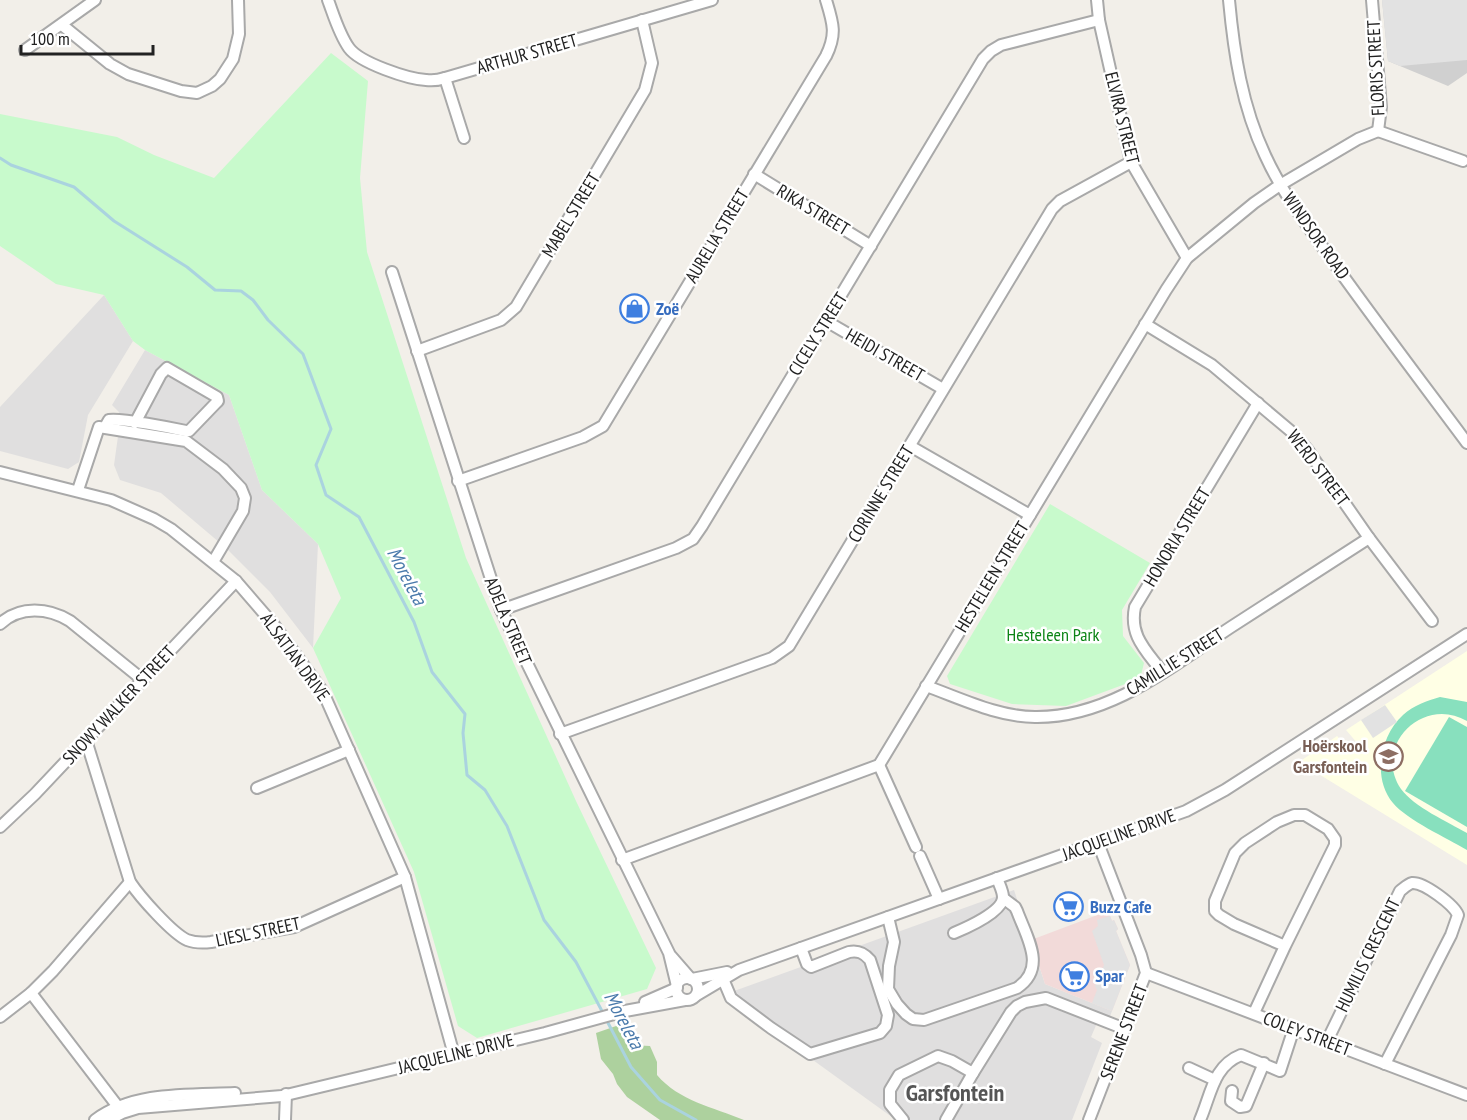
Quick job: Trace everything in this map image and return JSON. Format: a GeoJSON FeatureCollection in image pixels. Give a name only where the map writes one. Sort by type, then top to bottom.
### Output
{"type":"FeatureCollection","features":[{"type":"Feature","properties":{"kind":"street"},"geometry":{"type":"LineString","coordinates":[[25,50],[95,0]]}},
{"type":"Feature","properties":{"kind":"street"},"geometry":{"type":"LineString","coordinates":[[62,25],[110,64],[128,74],[181,92],[197,93],[212,86],[220,79],[233,59],[239,34],[238,0]]}},
{"type":"Feature","properties":{"kind":"street","name":"ARTHUR STREET"},"geometry":{"type":"LineString","coordinates":[[328,0],[348,46],[359,58],[422,80],[445,78],[712,0]]}},
{"type":"Feature","properties":{"kind":"street","name":"AURELIA STREET"},"geometry":{"type":"LineString","coordinates":[[458,481],[583,437],[603,426],[831,46],[833,28],[826,0]]}},
{"type":"Feature","properties":{"kind":"street","name":"ELVIRA STREET"},"geometry":{"type":"LineString","coordinates":[[1096,0],[1131,162],[1187,258]]}},
{"type":"Feature","properties":{"kind":"street","name":"WINDSOR ROAD"},"geometry":{"type":"LineString","coordinates":[[1229,0],[1242,94],[1264,154],[1280,185],[1384,333],[1467,443]]}},
{"type":"Feature","properties":{"kind":"street","name":"FLORIS STREET"},"geometry":{"type":"LineString","coordinates":[[1280,185],[1358,139],[1378,131],[1381,107],[1372,0]]}},
{"type":"Feature","properties":{"kind":"street","name":"MABEL STREET"},"geometry":{"type":"LineString","coordinates":[[417,351],[501,320],[516,307],[645,90],[651,75],[652,63],[642,20]]}},
{"type":"Feature","properties":{"kind":"street","name":"CICELY STREET"},"geometry":{"type":"LineString","coordinates":[[501,610],[676,548],[693,538],[983,59],[1001,45],[1099,20]]}},
{"type":"Feature","properties":{"kind":"street"},"geometry":{"type":"LineString","coordinates":[[445,78],[464,138]]}},
{"type":"Feature","properties":{"kind":"street"},"geometry":{"type":"LineString","coordinates":[[1378,131],[1466,162]]}},
{"type":"Feature","properties":{"kind":"street","name":"CORINNE STREET"},"geometry":{"type":"LineString","coordinates":[[560,734],[772,658],[782,652],[795,635],[1052,210],[1065,198],[1131,162]]}},
{"type":"Feature","properties":{"kind":"street","name":"RIKA STREET"},"geometry":{"type":"LineString","coordinates":[[754,174],[871,246]]}},
{"type":"Feature","properties":{"kind":"street","name":"HESTELEEN STREET"},"geometry":{"type":"LineString","coordinates":[[879,765],[1187,258],[1254,203],[1280,185]]}},
{"type":"Feature","properties":{"kind":"street","name":"ADELA STREET"},"geometry":{"type":"LineString","coordinates":[[392,272],[501,610],[669,953],[677,987]]}},
{"type":"Feature","properties":{"kind":"street","name":"HEIDI STREET"},"geometry":{"type":"LineString","coordinates":[[826,321],[943,389]]}},
{"type":"Feature","properties":{"kind":"street","name":"WERD STREET"},"geometry":{"type":"LineString","coordinates":[[1145,324],[1205,360],[1301,441],[1369,538],[1432,621]]}},
{"type":"Feature","properties":{"kind":"street"},"geometry":{"type":"LineString","coordinates":[[78,490],[101,428],[109,420],[116,419],[135,423],[189,431],[218,401],[217,397],[167,368],[161,374],[135,423]]}},
{"type":"Feature","properties":{"kind":"street","name":"HONORIA STREET"},"geometry":{"type":"LineString","coordinates":[[1162,672],[1134,629],[1135,607],[1258,403]]}},
{"type":"Feature","properties":{"kind":"street"},"geometry":{"type":"LineString","coordinates":[[101,428],[186,441],[215,463],[241,488],[245,498],[241,517],[213,562]]}},
{"type":"Feature","properties":{"kind":"street"},"geometry":{"type":"LineString","coordinates":[[910,446],[1030,515]]}},
{"type":"Feature","properties":{"kind":"street","name":"ALSATIAN DRIVE"},"geometry":{"type":"LineString","coordinates":[[0,472],[111,500],[153,519],[171,530],[236,581],[274,625],[316,682],[331,708],[405,877],[454,1055]]}},
{"type":"Feature","properties":{"kind":"street","name":"CAMILLIE STREET"},"geometry":{"type":"LineString","coordinates":[[926,686],[1002,712],[1033,717],[1072,714],[1133,691],[1369,538]]}},
{"type":"Feature","properties":{"kind":"street","name":"SNOWY WALKER STREET"},"geometry":{"type":"LineString","coordinates":[[0,827],[87,740],[236,581]]}},
{"type":"Feature","properties":{"kind":"street"},"geometry":{"type":"LineString","coordinates":[[0,624],[10,616],[24,611],[44,610],[59,615],[70,621],[142,681]]}},
{"type":"Feature","properties":{"kind":"street","name":"JACQUELINE DRIVE"},"geometry":{"type":"LineString","coordinates":[[692,979],[739,970],[1185,811],[1225,790],[1467,634]]}},
{"type":"Feature","properties":{"kind":"street","name":"LIESL STREET"},"geometry":{"type":"LineString","coordinates":[[87,740],[130,882],[144,900],[188,940],[199,943],[294,927],[405,877]]}},
{"type":"Feature","properties":{"kind":"street"},"geometry":{"type":"LineString","coordinates":[[257,788],[349,750]]}},
{"type":"Feature","properties":{"kind":"street"},"geometry":{"type":"LineString","coordinates":[[622,860],[879,765],[939,899]]}},
{"type":"Feature","properties":{"kind":"street"},"geometry":{"type":"LineString","coordinates":[[1254,1013],[1335,845],[1335,839],[1328,829],[1309,817],[1299,814],[1277,822],[1240,848],[1231,860],[1215,901],[1215,910],[1224,918],[1285,946]]}},
{"type":"Feature","properties":{"kind":"street","name":"SERENE STREET"},"geometry":{"type":"LineString","coordinates":[[1089,1120],[1146,973],[1142,955],[1098,843]]}},
{"type":"Feature","properties":{"kind":"street"},"geometry":{"type":"LineString","coordinates":[[888,917],[894,942],[889,966],[888,989],[913,1020],[924,1020],[1017,988],[1027,982],[1034,965],[1033,956],[1017,911],[1003,898],[997,878]]}},
{"type":"Feature","properties":{"kind":"street"},"geometry":{"type":"LineString","coordinates":[[0,1017],[32,993],[130,882]]}},
{"type":"Feature","properties":{"kind":"street","name":"HUMILIS CRESCENT"},"geometry":{"type":"LineString","coordinates":[[1327,1041],[1400,891],[1412,883],[1419,884],[1451,904],[1458,915],[1451,935],[1385,1064]]}},
{"type":"Feature","properties":{"kind":"street"},"geometry":{"type":"LineString","coordinates":[[954,933],[980,921],[1000,905],[1003,898]]}},
{"type":"Feature","properties":{"kind":"street"},"geometry":{"type":"LineString","coordinates":[[723,979],[731,998],[810,1054],[883,1030],[888,1015],[870,960],[866,955],[855,951],[849,952],[811,966],[807,964],[801,948]]}},
{"type":"Feature","properties":{"kind":"street","name":"ADELA STREET"},"geometry":{"type":"LineString","coordinates":[[669,953],[692,979]]}},
{"type":"Feature","properties":{"kind":"street","name":"JACQUELINE DRIVE"},"geometry":{"type":"LineString","coordinates":[[697,995],[739,970]]}},
{"type":"Feature","properties":{"kind":"street","name":"COLEY STREET"},"geometry":{"type":"LineString","coordinates":[[1146,973],[1467,1095]]}},
{"type":"Feature","properties":{"kind":"street"},"geometry":{"type":"LineString","coordinates":[[684,979],[692,979],[697,984],[697,995],[685,1000],[677,994],[677,987],[684,979]]}},
{"type":"Feature","properties":{"kind":"street","name":"JACQUELINE DRIVE"},"geometry":{"type":"LineString","coordinates":[[620,1012],[677,987]]}},
{"type":"Feature","properties":{"kind":"street"},"geometry":{"type":"LineString","coordinates":[[32,993],[120,1109]]}},
{"type":"Feature","properties":{"kind":"street"},"geometry":{"type":"LineString","coordinates":[[946,1120],[973,1073],[1017,1006],[1046,998],[1125,1029]]}},
{"type":"Feature","properties":{"kind":"street","name":"JACQUELINE DRIVE"},"geometry":{"type":"LineString","coordinates":[[96,1120],[141,1099],[277,1091],[286,1094],[454,1055],[620,1012],[685,1000]]}},
{"type":"Feature","properties":{"kind":"street"},"geometry":{"type":"LineString","coordinates":[[1200,1120],[1215,1080],[1224,1066],[1241,1055],[1280,1071],[1294,1028]]}},
{"type":"Feature","properties":{"kind":"street"},"geometry":{"type":"LineString","coordinates":[[903,1120],[891,1108],[889,1095],[899,1075],[906,1070],[938,1056],[973,1073]]}},
{"type":"Feature","properties":{"kind":"street"},"geometry":{"type":"LineString","coordinates":[[1232,1091],[1232,1101],[1240,1107],[1246,1106],[1264,1063]]}},
{"type":"Feature","properties":{"kind":"street"},"geometry":{"type":"LineString","coordinates":[[1189,1068],[1215,1080]]}},
{"type":"Feature","properties":{"kind":"street"},"geometry":{"type":"LineString","coordinates":[[285,1120],[286,1094]]}},
{"type":"Feature","properties":{"kind":"street","name":"JACQUELINE DRIVE"},"geometry":{"type":"LineString","coordinates":[[109,1120],[120,1109]]}},
{"type":"Feature","properties":{"kind":"shaded area"},"geometry":{"type":"Polygon","coordinates":[[[1382,0],[1467,0],[1467,73],[1448,86],[1388,61],[1382,0]]]}},
{"type":"Feature","properties":{"kind":"shaded area"},"geometry":{"type":"Polygon","coordinates":[[[1382,0],[1467,0],[1467,60],[1400,66],[1388,61],[1382,0]]]}},
{"type":"Feature","properties":{"kind":"shaded area"},"geometry":{"type":"Polygon","coordinates":[[[104,295],[133,341],[88,415],[79,462],[68,469],[0,451],[0,407],[104,295]]]}},
{"type":"Feature","properties":{"kind":"shaded area"},"geometry":{"type":"Polygon","coordinates":[[[145,350],[229,395],[262,490],[318,544],[313,648],[270,592],[226,548],[161,493],[120,480],[114,465],[120,422],[119,412],[112,405],[145,350]]]}},
{"type":"Feature","properties":{"kind":"shaded area","name":"Hoërskool Garsfontein"},"geometry":{"type":"Polygon","coordinates":[[[1467,651],[1467,865],[1299,762],[1337,736],[1343,742],[1345,740],[1354,750],[1358,744],[1346,730],[1467,651]]]}},
{"type":"Feature","properties":{"kind":"shaded area"},"geometry":{"type":"Polygon","coordinates":[[[1385,705],[1397,722],[1373,738],[1361,720],[1385,705]]]}},
{"type":"Feature","properties":{"kind":"shaded area"},"geometry":{"type":"Polygon","coordinates":[[[1014,890],[1045,984],[1112,1011],[1109,1019],[1100,1016],[1091,1037],[1102,1043],[1072,1120],[896,1120],[723,995],[1014,890]]]}},
{"type":"Feature","properties":{"kind":"shaded area"},"geometry":{"type":"Polygon","coordinates":[[[1108,911],[1118,929],[1116,931],[1130,965],[1112,1011],[1045,984],[1031,940],[1108,911]]]}},
{"type":"Feature","properties":{"kind":"shaded area"},"geometry":{"type":"Polygon","coordinates":[[[1110,916],[1118,929],[1116,931],[1130,965],[1112,1011],[1092,1003],[1097,990],[1095,986],[1104,965],[1092,931],[1098,926],[1097,920],[1110,916]]]}},
{"type":"Feature","properties":{"kind":"green space"},"geometry":{"type":"Polygon","coordinates":[[[331,53],[368,81],[360,178],[367,252],[466,558],[576,801],[656,968],[647,989],[477,1038],[458,1026],[414,872],[313,648],[341,598],[318,544],[262,490],[229,395],[145,350],[133,341],[104,295],[56,284],[0,246],[0,114],[117,137],[154,155],[214,178],[331,53]]]}},
{"type":"Feature","properties":{"kind":"green space","name":"Hesteleen Park"},"geometry":{"type":"Polygon","coordinates":[[[1050,504],[1150,563],[1122,610],[1123,636],[1144,663],[1141,675],[1128,683],[1066,706],[1012,704],[950,684],[947,676],[1050,504]]]}},
{"type":"Feature","properties":{"kind":"green space"},"geometry":{"type":"Polygon","coordinates":[[[1440,697],[1467,702],[1467,721],[1450,715],[1434,715],[1419,720],[1407,729],[1398,742],[1393,757],[1394,773],[1401,789],[1414,802],[1467,833],[1467,850],[1417,822],[1399,809],[1386,793],[1382,782],[1381,758],[1384,745],[1395,724],[1412,709],[1440,697]]]}},
{"type":"Feature","properties":{"kind":"green space"},"geometry":{"type":"Polygon","coordinates":[[[1449,717],[1467,727],[1467,827],[1405,791],[1449,717]]]}},
{"type":"Feature","properties":{"kind":"green space"},"geometry":{"type":"Polygon","coordinates":[[[619,1025],[628,1033],[631,1045],[650,1046],[657,1062],[657,1075],[666,1084],[686,1097],[744,1120],[660,1120],[627,1097],[601,1059],[596,1033],[619,1025]]]}},
{"type":"Feature","properties":{"kind":"waterway","name":"Moreleta"},"geometry":{"type":"LineString","coordinates":[[0,158],[11,165],[74,187],[114,221],[187,267],[215,290],[241,291],[253,300],[268,320],[303,354],[331,429],[316,465],[326,495],[359,517],[414,622],[432,672],[465,714],[463,733],[467,775],[485,790],[507,826],[544,920],[576,962],[603,1013]]}},
{"type":"Feature","properties":{"kind":"waterway","name":"Moreleta"},"geometry":{"type":"LineString","coordinates":[[606,1019],[631,1067],[660,1100],[696,1120]]}},
{"type":"Feature","properties":{"kind":"place","name":"Zoë"},"geometry":{"type":"Point","coordinates":[635,309]}},
{"type":"Feature","properties":{"kind":"place","name":"Hoërskool Garsfontein"},"geometry":{"type":"Point","coordinates":[1388,756]}},
{"type":"Feature","properties":{"kind":"place","name":"Buzz Cafe"},"geometry":{"type":"Point","coordinates":[1069,907]}},
{"type":"Feature","properties":{"kind":"place","name":"Spar"},"geometry":{"type":"Point","coordinates":[1074,976]}},
{"type":"Feature","properties":{"kind":"district","name":"Garsfontein"},"geometry":{"type":"Point","coordinates":[955,1093]}}]}
